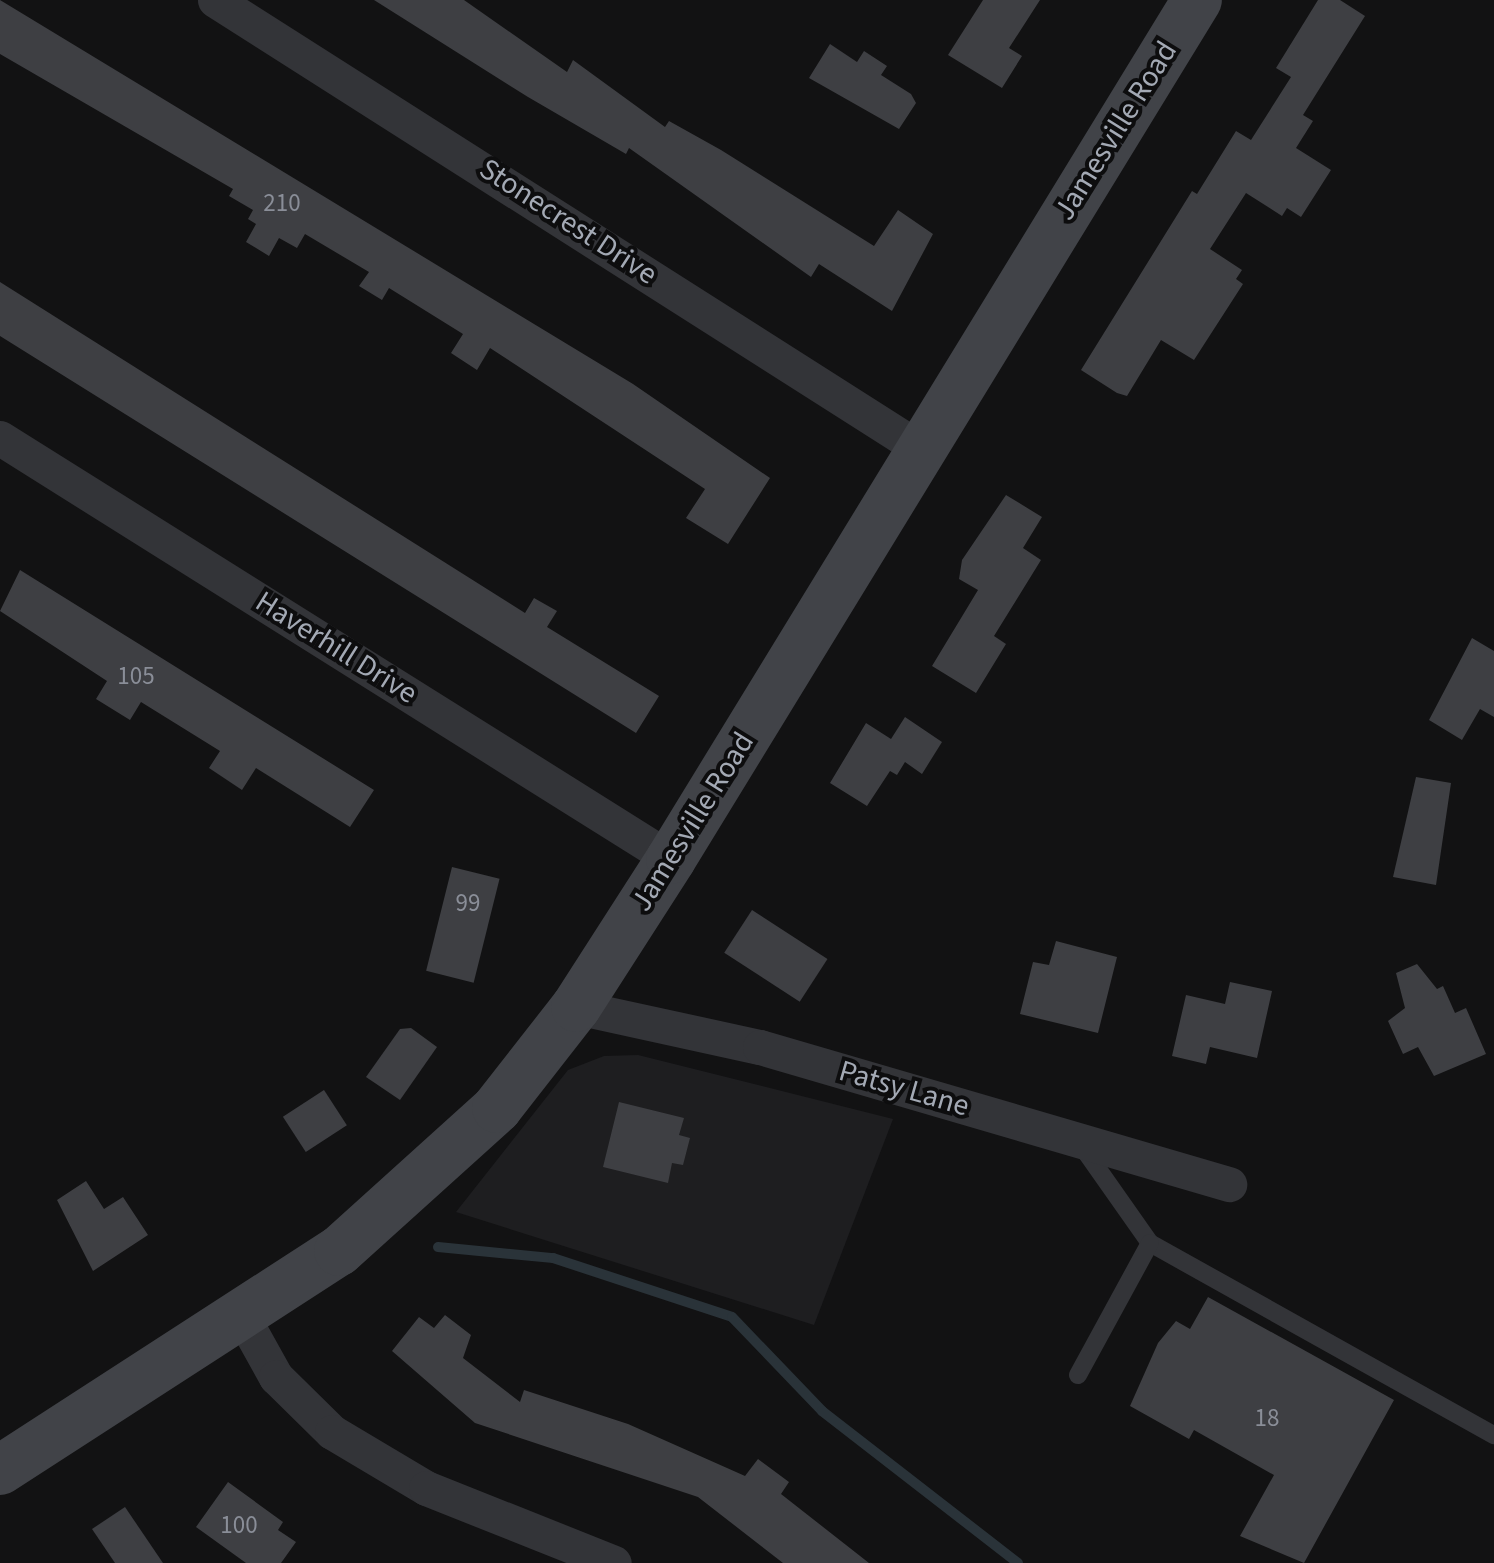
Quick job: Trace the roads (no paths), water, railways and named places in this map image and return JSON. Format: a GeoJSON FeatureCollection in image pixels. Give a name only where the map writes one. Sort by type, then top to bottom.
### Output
{"type":"FeatureCollection","features":[{"type":"Feature","properties":{"kind":"street","name":"Stonecrest Drive"},"geometry":{"type":"LineString","coordinates":[[215,0],[919,448]]}},
{"type":"Feature","properties":{"kind":"street","name":"Jamesville Road"},"geometry":{"type":"LineString","coordinates":[[0,1470],[242,1316],[404,1200],[498,1108],[576,1007],[671,860],[919,448],[1197,0]]}},
{"type":"Feature","properties":{"kind":"street","name":"Haverhill Drive"},"geometry":{"type":"LineString","coordinates":[[0,438],[671,860]]}},
{"type":"Feature","properties":{"kind":"street","name":"Patsy Lane"},"geometry":{"type":"LineString","coordinates":[[576,1007],[760,1047],[1229,1184]]}},
{"type":"Feature","properties":{"kind":"street"},"geometry":{"type":"LineString","coordinates":[[242,1316],[276,1377],[332,1432],[426,1488],[599,1560]]}},
{"type":"Feature","properties":{"kind":"lane"},"geometry":{"type":"LineString","coordinates":[[1078,1140],[1150,1243],[1494,1435]]}},
{"type":"Feature","properties":{"kind":"lane"},"geometry":{"type":"LineString","coordinates":[[1078,1375],[1150,1243]]}},
{"type":"Feature","properties":{"kind":"waterway"},"geometry":{"type":"LineString","coordinates":[[438,1247],[553,1258],[732,1317],[822,1411],[1018,1563]]}}]}
